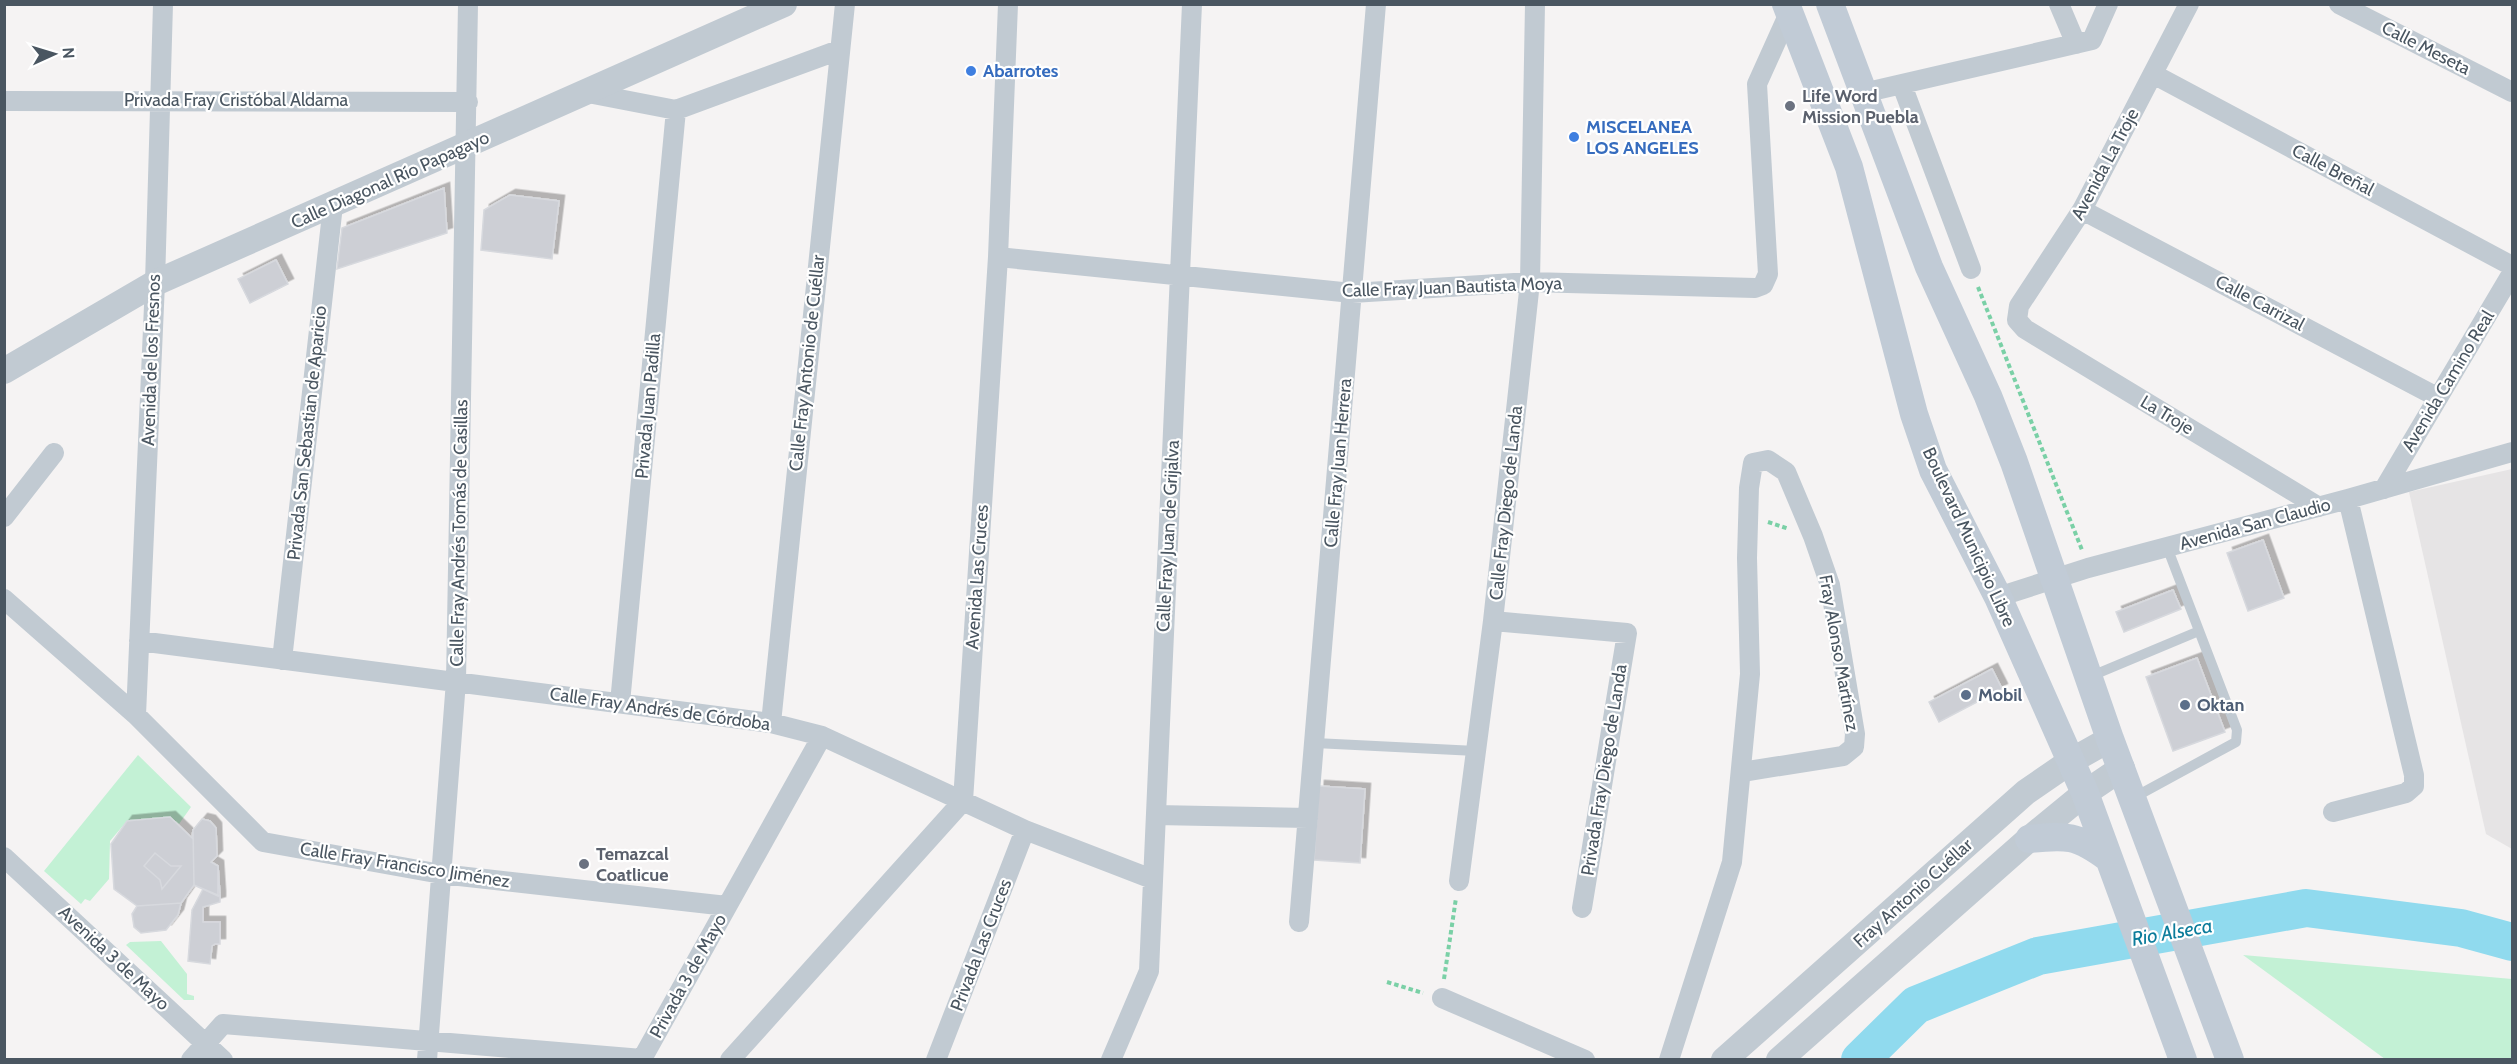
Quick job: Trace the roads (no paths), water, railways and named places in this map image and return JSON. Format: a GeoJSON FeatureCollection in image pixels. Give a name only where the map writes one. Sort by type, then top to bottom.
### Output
{"type":"FeatureCollection","features":[{"type":"Feature","properties":{"kind":"main road"},"geometry":{"type":"LineString","coordinates":[[1830,4],[1929,267],[1988,396],[2110,739],[2230,1059]]}},
{"type":"Feature","properties":{"kind":"main road","name":"Boulevard Municipio Libre"},"geometry":{"type":"LineString","coordinates":[[1788,9],[1849,167],[1914,414],[1933,470],[1998,597],[2085,793],[2183,1059]]}},
{"type":"Feature","properties":{"kind":"main road"},"geometry":{"type":"LineString","coordinates":[[2029,839],[2060,835],[2080,839],[2108,858]]}},
{"type":"Feature","properties":{"kind":"street","name":"Avenida de los Fresnos"},"geometry":{"type":"LineString","coordinates":[[136,715],[155,283],[163,4]]}},
{"type":"Feature","properties":{"kind":"street","name":"Calle Fray Andrés Tomás de Casillas"},"geometry":{"type":"LineString","coordinates":[[429,1050],[456,681],[468,4]]}},
{"type":"Feature","properties":{"kind":"street","name":"Calle Diagonal Río Papagayo"},"geometry":{"type":"LineString","coordinates":[[4,371],[155,283],[588,93],[784,4]]}},
{"type":"Feature","properties":{"kind":"street","name":"Calle Fray Antonio de Cuéllar"},"geometry":{"type":"LineString","coordinates":[[771,723],[845,4]]}},
{"type":"Feature","properties":{"kind":"street","name":"Avenida Las Cruces"},"geometry":{"type":"LineString","coordinates":[[963,801],[998,257],[1008,4]]}},
{"type":"Feature","properties":{"kind":"street","name":"Calle Fray Juan de Grijalva"},"geometry":{"type":"LineString","coordinates":[[1110,1059],[1149,971],[1192,4]]}},
{"type":"Feature","properties":{"kind":"street","name":"Calle Fray Juan Herrera"},"geometry":{"type":"LineString","coordinates":[[1299,922],[1376,4]]}},
{"type":"Feature","properties":{"kind":"street","name":"Calle Fray Diego de Landa"},"geometry":{"type":"LineString","coordinates":[[1458,881],[1493,621],[1530,282],[1535,4]]}},
{"type":"Feature","properties":{"kind":"street"},"geometry":{"type":"LineString","coordinates":[[2059,4],[2076,44]]}},
{"type":"Feature","properties":{"kind":"street"},"geometry":{"type":"LineString","coordinates":[[1863,93],[2092,40],[2108,4]]}},
{"type":"Feature","properties":{"kind":"street","name":"Avenida La Troje"},"geometry":{"type":"LineString","coordinates":[[2017,320],[2019,306],[2082,210],[2189,4]]}},
{"type":"Feature","properties":{"kind":"street","name":"Calle Meseta"},"geometry":{"type":"LineString","coordinates":[[2339,4],[2512,92]]}},
{"type":"Feature","properties":{"kind":"street","name":"Calle Fray Juan Bautista Moya"},"geometry":{"type":"LineString","coordinates":[[998,257],[1352,293],[1530,282],[1755,288],[1763,285],[1768,274],[1757,84],[1788,9]]}},
{"type":"Feature","properties":{"kind":"street"},"geometry":{"type":"LineString","coordinates":[[588,93],[676,110],[839,50]]}},
{"type":"Feature","properties":{"kind":"street","name":"Calle Breñal"},"geometry":{"type":"LineString","coordinates":[[2153,74],[2512,267]]}},
{"type":"Feature","properties":{"kind":"street"},"geometry":{"type":"LineString","coordinates":[[1902,85],[1971,269]]}},
{"type":"Feature","properties":{"kind":"street","name":"Privada Fray Cristóbal Aldama"},"geometry":{"type":"LineString","coordinates":[[4,101],[468,102]]}},
{"type":"Feature","properties":{"kind":"street","name":"Privada Juan Padilla"},"geometry":{"type":"LineString","coordinates":[[620,703],[676,110]]}},
{"type":"Feature","properties":{"kind":"street","name":"Privada San Sebastian de Aparicio"},"geometry":{"type":"LineString","coordinates":[[282,660],[333,205]]}},
{"type":"Feature","properties":{"kind":"street","name":"Calle Carrizal"},"geometry":{"type":"LineString","coordinates":[[2082,210],[2437,397]]}},
{"type":"Feature","properties":{"kind":"street","name":"Avenida Camino Real"},"geometry":{"type":"LineString","coordinates":[[2385,489],[2437,397],[2512,273]]}},
{"type":"Feature","properties":{"kind":"street","name":"La Troje"},"geometry":{"type":"LineString","coordinates":[[2017,320],[2025,329],[2319,507]]}},
{"type":"Feature","properties":{"kind":"street","name":"Avenida San Claudio"},"geometry":{"type":"LineString","coordinates":[[1998,597],[2088,568],[2385,489],[2512,452]]}},
{"type":"Feature","properties":{"kind":"street"},"geometry":{"type":"LineString","coordinates":[[4,517],[54,453]]}},
{"type":"Feature","properties":{"kind":"street","name":"Fray Alonso Martínez"},"geometry":{"type":"LineString","coordinates":[[1768,460],[1786,472],[1813,536],[1830,585],[1855,734],[1854,747],[1843,756],[1742,772],[1750,674],[1748,521],[1753,464],[1768,460]]}},
{"type":"Feature","properties":{"kind":"street"},"geometry":{"type":"LineString","coordinates":[[2333,812],[2406,793],[2414,786],[2414,775],[2348,499]]}},
{"type":"Feature","properties":{"kind":"street","name":"Calle Fray Francisco Jiménez"},"geometry":{"type":"LineString","coordinates":[[4,599],[136,715],[263,843],[441,874],[727,906]]}},
{"type":"Feature","properties":{"kind":"street","name":"Privada Fray Diego de Landa"},"geometry":{"type":"LineString","coordinates":[[1493,621],[1627,633],[1582,908]]}},
{"type":"Feature","properties":{"kind":"street","name":"Calle Fray Andrés de Córdoba"},"geometry":{"type":"LineString","coordinates":[[139,641],[771,723],[822,736],[1025,830],[1152,879]]}},
{"type":"Feature","properties":{"kind":"street","name":"Privada 3 de Mayo"},"geometry":{"type":"LineString","coordinates":[[191,1059],[223,1024],[429,1050],[642,1059],[822,736]]}},
{"type":"Feature","properties":{"kind":"street","name":"Fray Antonio Cuéllar"},"geometry":{"type":"LineString","coordinates":[[1725,1059],[2026,792],[2071,761],[2110,739]]}},
{"type":"Feature","properties":{"kind":"street","name":"Fray Antonio Cuéllar"},"geometry":{"type":"LineString","coordinates":[[1779,1059],[2029,839],[2085,793],[2122,768]]}},
{"type":"Feature","properties":{"kind":"street"},"geometry":{"type":"LineString","coordinates":[[1669,1059],[1732,862],[1742,772]]}},
{"type":"Feature","properties":{"kind":"street"},"geometry":{"type":"LineString","coordinates":[[730,1059],[963,801]]}},
{"type":"Feature","properties":{"kind":"street"},"geometry":{"type":"LineString","coordinates":[[1156,815],[1308,818]]}},
{"type":"Feature","properties":{"kind":"street","name":"Privada Las Cruces"},"geometry":{"type":"LineString","coordinates":[[936,1059],[1025,830]]}},
{"type":"Feature","properties":{"kind":"street","name":"Avenida 3 de Mayo"},"geometry":{"type":"LineString","coordinates":[[4,857],[223,1059]]}},
{"type":"Feature","properties":{"kind":"street"},"geometry":{"type":"LineString","coordinates":[[1442,998],[1585,1059]]}},
{"type":"Feature","properties":{"kind":"lane"},"geometry":{"type":"LineString","coordinates":[[2133,798],[2236,742],[2237,730],[2167,547]]}},
{"type":"Feature","properties":{"kind":"lane"},"geometry":{"type":"LineString","coordinates":[[2088,677],[2199,631]]}},
{"type":"Feature","properties":{"kind":"lane"},"geometry":{"type":"LineString","coordinates":[[1315,743],[1476,752]]}},
{"type":"Feature","properties":{"kind":"waterway","name":"Rio Alseca"},"geometry":{"type":"LineString","coordinates":[[1860,1060],[1916,1005],[2038,956],[2306,908],[2461,928],[2512,942]]}},
{"type":"Feature","properties":{"kind":"place","name":"Abarrotes"},"geometry":{"type":"Point","coordinates":[971,71]}},
{"type":"Feature","properties":{"kind":"place","name":"Life Word Mission Puebla"},"geometry":{"type":"Point","coordinates":[1790,106]}},
{"type":"Feature","properties":{"kind":"place","name":"MISCELANEA LOS ANGELES"},"geometry":{"type":"Point","coordinates":[1574,137]}},
{"type":"Feature","properties":{"kind":"place","name":"Mobil"},"geometry":{"type":"Point","coordinates":[1966,695]}},
{"type":"Feature","properties":{"kind":"place","name":"Oktan"},"geometry":{"type":"Point","coordinates":[2185,705]}},
{"type":"Feature","properties":{"kind":"place","name":"Temazcal Coatlicue"},"geometry":{"type":"Point","coordinates":[584,864]}}]}
